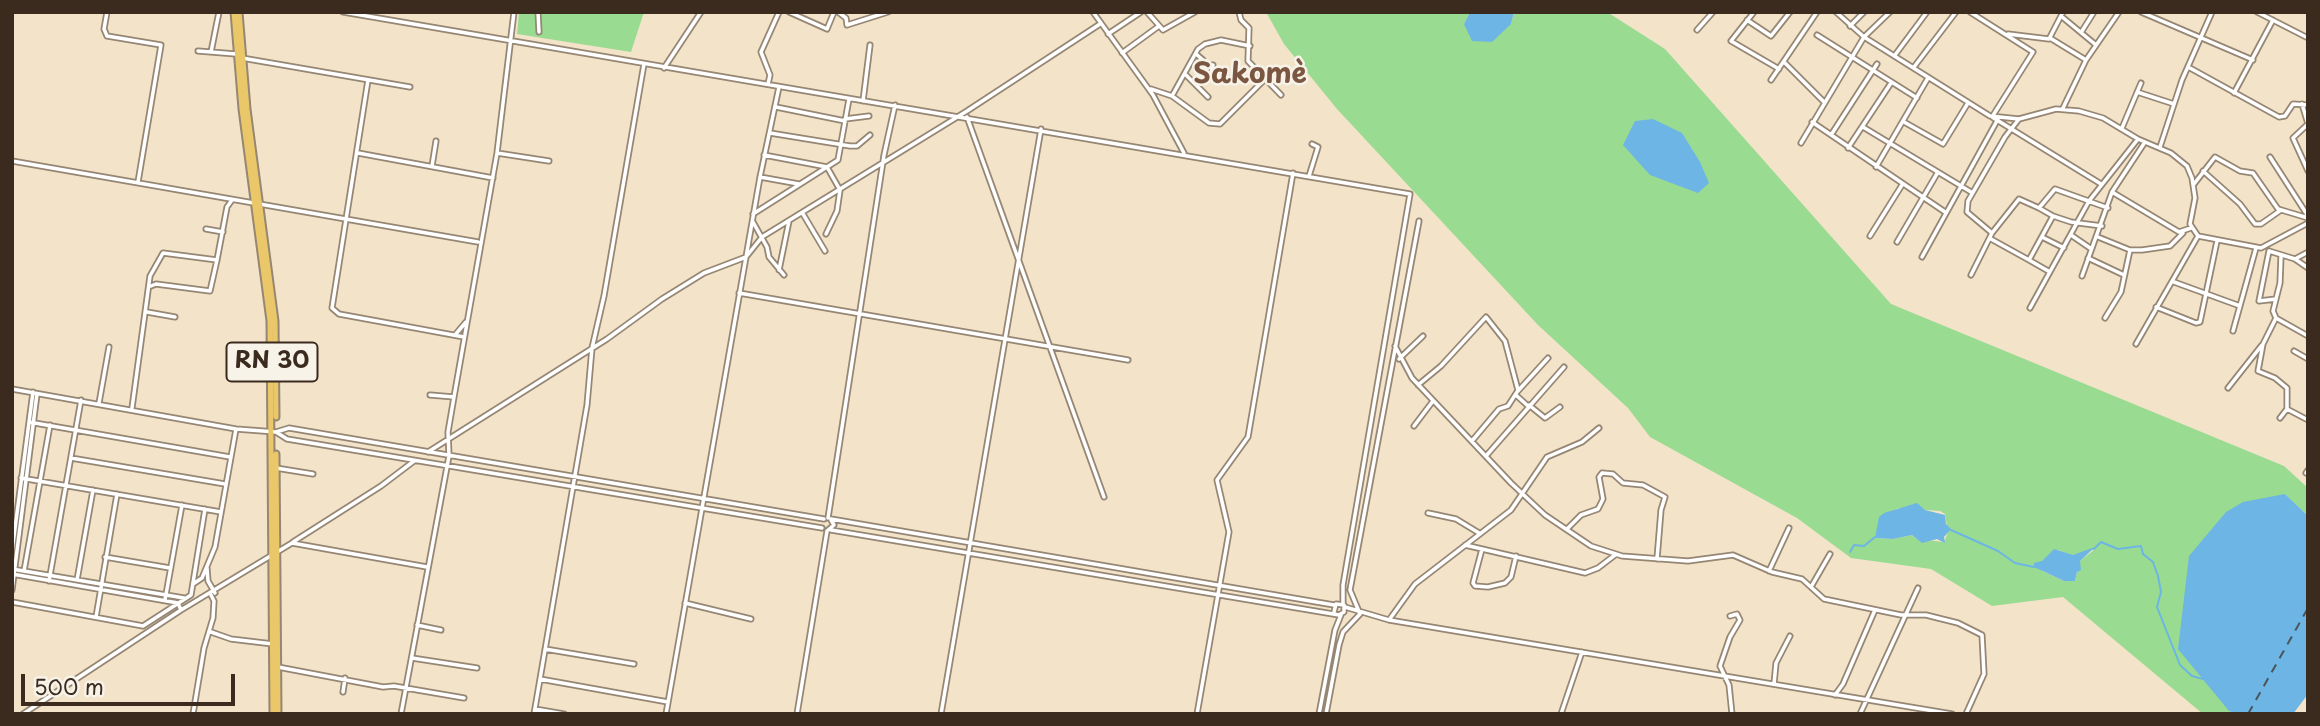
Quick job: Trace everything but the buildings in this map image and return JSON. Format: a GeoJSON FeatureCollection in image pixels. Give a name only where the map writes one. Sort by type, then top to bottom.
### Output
{"type":"FeatureCollection","features":[{"type":"Feature","properties":{"kind":"main road","name":"RN 30"},"geometry":{"type":"LineString","coordinates":[[237,12],[239,56],[275,321],[278,667],[275,714]]}},
{"type":"Feature","properties":{"kind":"main road","name":"RN 30"},"geometry":{"type":"LineString","coordinates":[[274,432],[275,714]]}},
{"type":"Feature","properties":{"kind":"street"},"geometry":{"type":"LineString","coordinates":[[107,12],[104,29],[107,36],[161,45],[138,182]]}},
{"type":"Feature","properties":{"kind":"street"},"geometry":{"type":"LineString","coordinates":[[211,52],[219,12]]}},
{"type":"Feature","properties":{"kind":"street"},"geometry":{"type":"LineString","coordinates":[[343,12],[1410,194],[1343,585],[1334,613],[1335,630]]}},
{"type":"Feature","properties":{"kind":"street"},"geometry":{"type":"LineString","coordinates":[[401,714],[449,456],[448,432],[498,153],[514,12]]}},
{"type":"Feature","properties":{"kind":"street"},"geometry":{"type":"LineString","coordinates":[[538,12],[539,32]]}},
{"type":"Feature","properties":{"kind":"street"},"geometry":{"type":"LineString","coordinates":[[664,68],[701,12]]}},
{"type":"Feature","properties":{"kind":"street"},"geometry":{"type":"LineString","coordinates":[[768,85],[770,75],[761,52],[779,12]]}},
{"type":"Feature","properties":{"kind":"street"},"geometry":{"type":"LineString","coordinates":[[789,12],[827,29],[836,12],[846,18],[847,25],[888,12]]}},
{"type":"Feature","properties":{"kind":"street"},"geometry":{"type":"LineString","coordinates":[[1093,12],[1149,88],[1184,154]]}},
{"type":"Feature","properties":{"kind":"street"},"geometry":{"type":"LineString","coordinates":[[1108,34],[1140,12]]}},
{"type":"Feature","properties":{"kind":"street"},"geometry":{"type":"LineString","coordinates":[[1147,12],[1163,30],[1194,13]]}},
{"type":"Feature","properties":{"kind":"street"},"geometry":{"type":"LineString","coordinates":[[1239,12],[1241,20],[1249,28],[1248,61],[1281,95]]}},
{"type":"Feature","properties":{"kind":"street"},"geometry":{"type":"LineString","coordinates":[[1697,30],[1713,12]]}},
{"type":"Feature","properties":{"kind":"street"},"geometry":{"type":"LineString","coordinates":[[1754,12],[1731,41],[1779,69]]}},
{"type":"Feature","properties":{"kind":"street"},"geometry":{"type":"LineString","coordinates":[[1747,20],[1771,36],[1790,12]]}},
{"type":"Feature","properties":{"kind":"street"},"geometry":{"type":"LineString","coordinates":[[1771,80],[1817,12]]}},
{"type":"Feature","properties":{"kind":"street"},"geometry":{"type":"LineString","coordinates":[[1836,12],[1864,37],[2101,184]]}},
{"type":"Feature","properties":{"kind":"street"},"geometry":{"type":"LineString","coordinates":[[1850,26],[1864,12]]}},
{"type":"Feature","properties":{"kind":"street"},"geometry":{"type":"LineString","coordinates":[[1801,143],[1864,37],[1890,12]]}},
{"type":"Feature","properties":{"kind":"street"},"geometry":{"type":"LineString","coordinates":[[1894,56],[1927,12]]}},
{"type":"Feature","properties":{"kind":"street"},"geometry":{"type":"LineString","coordinates":[[1914,67],[1956,12]]}},
{"type":"Feature","properties":{"kind":"street"},"geometry":{"type":"LineString","coordinates":[[1970,12],[2031,49],[2033,55],[1992,117]]}},
{"type":"Feature","properties":{"kind":"street"},"geometry":{"type":"LineString","coordinates":[[2082,31],[2094,12]]}},
{"type":"Feature","properties":{"kind":"street"},"geometry":{"type":"LineString","coordinates":[[2063,108],[2086,60],[2119,12]]}},
{"type":"Feature","properties":{"kind":"street"},"geometry":{"type":"LineString","coordinates":[[2141,12],[2202,36],[2253,61]]}},
{"type":"Feature","properties":{"kind":"street"},"geometry":{"type":"LineString","coordinates":[[2160,147],[2174,104],[2212,12]]}},
{"type":"Feature","properties":{"kind":"street"},"geometry":{"type":"LineString","coordinates":[[2257,12],[2308,38]]}},
{"type":"Feature","properties":{"kind":"street"},"geometry":{"type":"LineString","coordinates":[[2050,38],[2062,14],[2096,45]]}},
{"type":"Feature","properties":{"kind":"street"},"geometry":{"type":"LineString","coordinates":[[2234,93],[2273,20]]}},
{"type":"Feature","properties":{"kind":"street"},"geometry":{"type":"LineString","coordinates":[[427,452],[450,440],[704,273],[747,257],[762,237],[803,214],[1100,24]]}},
{"type":"Feature","properties":{"kind":"street"},"geometry":{"type":"LineString","coordinates":[[1122,53],[1158,26]]}},
{"type":"Feature","properties":{"kind":"street"},"geometry":{"type":"LineString","coordinates":[[2008,34],[2050,38],[2086,60]]}},
{"type":"Feature","properties":{"kind":"street"},"geometry":{"type":"LineString","coordinates":[[1817,35],[1917,98]]}},
{"type":"Feature","properties":{"kind":"street"},"geometry":{"type":"LineString","coordinates":[[1172,96],[1198,49],[1214,40],[1250,46]]}},
{"type":"Feature","properties":{"kind":"street"},"geometry":{"type":"LineString","coordinates":[[863,101],[870,45]]}},
{"type":"Feature","properties":{"kind":"street"},"geometry":{"type":"LineString","coordinates":[[198,51],[410,87]]}},
{"type":"Feature","properties":{"kind":"street"},"geometry":{"type":"LineString","coordinates":[[1196,54],[1203,60],[1203,65],[1213,65],[1211,73]]}},
{"type":"Feature","properties":{"kind":"street"},"geometry":{"type":"LineString","coordinates":[[1784,62],[1824,103]]}},
{"type":"Feature","properties":{"kind":"street"},"geometry":{"type":"LineString","coordinates":[[564,714],[534,711],[587,405],[592,348],[604,296],[644,63]]}},
{"type":"Feature","properties":{"kind":"street"},"geometry":{"type":"LineString","coordinates":[[1830,136],[1877,64]]}},
{"type":"Feature","properties":{"kind":"street"},"geometry":{"type":"LineString","coordinates":[[2189,68],[2279,117],[2285,116],[2291,105],[2308,105]]}},
{"type":"Feature","properties":{"kind":"street"},"geometry":{"type":"LineString","coordinates":[[1185,74],[1208,97]]}},
{"type":"Feature","properties":{"kind":"street"},"geometry":{"type":"LineString","coordinates":[[1876,167],[1928,77]]}},
{"type":"Feature","properties":{"kind":"street"},"geometry":{"type":"LineString","coordinates":[[1149,88],[1172,96],[1209,123],[1220,124],[1265,79]]}},
{"type":"Feature","properties":{"kind":"street"},"geometry":{"type":"LineString","coordinates":[[368,80],[332,308],[339,314],[464,337]]}},
{"type":"Feature","properties":{"kind":"street"},"geometry":{"type":"LineString","coordinates":[[1848,148],[1891,83]]}},
{"type":"Feature","properties":{"kind":"street"},"geometry":{"type":"LineString","coordinates":[[2122,128],[2141,83]]}},
{"type":"Feature","properties":{"kind":"street"},"geometry":{"type":"LineString","coordinates":[[666,714],[753,214],[779,87]]}},
{"type":"Feature","properties":{"kind":"street"},"geometry":{"type":"LineString","coordinates":[[2137,92],[2174,104]]}},
{"type":"Feature","properties":{"kind":"street"},"geometry":{"type":"LineString","coordinates":[[753,214],[838,160],[849,99]]}},
{"type":"Feature","properties":{"kind":"street"},"geometry":{"type":"LineString","coordinates":[[1903,122],[1943,144],[1969,103]]}},
{"type":"Feature","properties":{"kind":"street"},"geometry":{"type":"LineString","coordinates":[[2302,104],[2308,124],[2293,138],[2308,171]]}},
{"type":"Feature","properties":{"kind":"street"},"geometry":{"type":"LineString","coordinates":[[797,714],[859,314],[895,105]]}},
{"type":"Feature","properties":{"kind":"street"},"geometry":{"type":"LineString","coordinates":[[776,107],[845,120],[869,116]]}},
{"type":"Feature","properties":{"kind":"street"},"geometry":{"type":"LineString","coordinates":[[1998,119],[2019,119],[2063,108],[2098,116],[2183,161],[2193,185],[2191,228],[2198,236],[2269,251],[2295,259],[2308,268]]}},
{"type":"Feature","properties":{"kind":"street"},"geometry":{"type":"LineString","coordinates":[[967,117],[1104,497]]}},
{"type":"Feature","properties":{"kind":"street"},"geometry":{"type":"LineString","coordinates":[[1922,257],[1998,119]]}},
{"type":"Feature","properties":{"kind":"street"},"geometry":{"type":"LineString","coordinates":[[1993,233],[1967,212],[1971,192],[2019,119]]}},
{"type":"Feature","properties":{"kind":"street"},"geometry":{"type":"LineString","coordinates":[[1812,122],[1945,212]]}},
{"type":"Feature","properties":{"kind":"street"},"geometry":{"type":"LineString","coordinates":[[1863,127],[1971,192]]}},
{"type":"Feature","properties":{"kind":"street"},"geometry":{"type":"LineString","coordinates":[[941,714],[966,553],[1041,129]]}},
{"type":"Feature","properties":{"kind":"street"},"geometry":{"type":"LineString","coordinates":[[770,133],[857,146],[870,135]]}},
{"type":"Feature","properties":{"kind":"street"},"geometry":{"type":"LineString","coordinates":[[2030,308],[2089,201],[2138,139]]}},
{"type":"Feature","properties":{"kind":"street"},"geometry":{"type":"LineString","coordinates":[[432,166],[436,141]]}},
{"type":"Feature","properties":{"kind":"street"},"geometry":{"type":"LineString","coordinates":[[2082,276],[2112,192],[2145,142]]}},
{"type":"Feature","properties":{"kind":"street"},"geometry":{"type":"LineString","coordinates":[[1309,176],[1318,147],[1312,144]]}},
{"type":"Feature","properties":{"kind":"street"},"geometry":{"type":"LineString","coordinates":[[358,153],[493,178]]}},
{"type":"Feature","properties":{"kind":"street"},"geometry":{"type":"LineString","coordinates":[[498,153],[549,161]]}},
{"type":"Feature","properties":{"kind":"street"},"geometry":{"type":"LineString","coordinates":[[764,155],[827,167],[841,190],[838,211],[826,234]]}},
{"type":"Feature","properties":{"kind":"street"},"geometry":{"type":"LineString","coordinates":[[2270,156],[2308,219]]}},
{"type":"Feature","properties":{"kind":"street"},"geometry":{"type":"LineString","coordinates":[[2193,185],[2214,157],[2240,172],[2253,173],[2281,211],[2308,219]]}},
{"type":"Feature","properties":{"kind":"street"},"geometry":{"type":"LineString","coordinates":[[12,160],[478,242]]}},
{"type":"Feature","properties":{"kind":"street"},"geometry":{"type":"LineString","coordinates":[[2203,171],[2240,204],[2255,224],[2261,224],[2281,211]]}},
{"type":"Feature","properties":{"kind":"street"},"geometry":{"type":"LineString","coordinates":[[1896,242],[1938,172]]}},
{"type":"Feature","properties":{"kind":"street"},"geometry":{"type":"LineString","coordinates":[[1197,714],[1229,532],[1217,493],[1217,480],[1248,437],[1293,173]]}},
{"type":"Feature","properties":{"kind":"street"},"geometry":{"type":"LineString","coordinates":[[760,177],[799,184]]}},
{"type":"Feature","properties":{"kind":"street"},"geometry":{"type":"LineString","coordinates":[[1870,236],[1902,185]]}},
{"type":"Feature","properties":{"kind":"street"},"geometry":{"type":"LineString","coordinates":[[2039,208],[2052,189],[2108,208]]}},
{"type":"Feature","properties":{"kind":"street"},"geometry":{"type":"LineString","coordinates":[[2112,192],[2183,233]]}},
{"type":"Feature","properties":{"kind":"street"},"geometry":{"type":"LineString","coordinates":[[150,287],[156,284],[210,292],[227,207],[234,199]]}},
{"type":"Feature","properties":{"kind":"street"},"geometry":{"type":"LineString","coordinates":[[1970,275],[1993,233],[2019,199],[2053,216],[2078,224],[2102,226]]}},
{"type":"Feature","properties":{"kind":"street"},"geometry":{"type":"LineString","coordinates":[[803,214],[825,251]]}},
{"type":"Feature","properties":{"kind":"street"},"geometry":{"type":"LineString","coordinates":[[2029,260],[2053,216]]}},
{"type":"Feature","properties":{"kind":"street"},"geometry":{"type":"LineString","coordinates":[[2233,331],[2258,248],[2308,219]]}},
{"type":"Feature","properties":{"kind":"street"},"geometry":{"type":"LineString","coordinates":[[752,220],[769,257],[784,275]]}},
{"type":"Feature","properties":{"kind":"street"},"geometry":{"type":"LineString","coordinates":[[779,270],[789,221]]}},
{"type":"Feature","properties":{"kind":"street"},"geometry":{"type":"LineString","coordinates":[[1358,613],[1350,590],[1419,221]]}},
{"type":"Feature","properties":{"kind":"street"},"geometry":{"type":"LineString","coordinates":[[2097,237],[2130,250],[2167,247],[2191,228]]}},
{"type":"Feature","properties":{"kind":"street"},"geometry":{"type":"LineString","coordinates":[[206,229],[223,232]]}},
{"type":"Feature","properties":{"kind":"street"},"geometry":{"type":"LineString","coordinates":[[2071,235],[2091,248]]}},
{"type":"Feature","properties":{"kind":"street"},"geometry":{"type":"LineString","coordinates":[[2136,344],[2198,236]]}},
{"type":"Feature","properties":{"kind":"street"},"geometry":{"type":"LineString","coordinates":[[478,242],[482,237]]}},
{"type":"Feature","properties":{"kind":"street"},"geometry":{"type":"LineString","coordinates":[[2042,237],[2064,248]]}},
{"type":"Feature","properties":{"kind":"street"},"geometry":{"type":"LineString","coordinates":[[1990,239],[2050,272]]}},
{"type":"Feature","properties":{"kind":"street"},"geometry":{"type":"LineString","coordinates":[[2156,307],[2198,323],[2217,241]]}},
{"type":"Feature","properties":{"kind":"street"},"geometry":{"type":"LineString","coordinates":[[478,242],[480,247]]}},
{"type":"Feature","properties":{"kind":"street"},"geometry":{"type":"LineString","coordinates":[[2105,318],[2121,292],[2130,250]]}},
{"type":"Feature","properties":{"kind":"street"},"geometry":{"type":"LineString","coordinates":[[2269,251],[2259,301],[2276,299]]}},
{"type":"Feature","properties":{"kind":"street"},"geometry":{"type":"LineString","coordinates":[[132,408],[135,373],[147,312],[149,278],[163,253],[218,260]]}},
{"type":"Feature","properties":{"kind":"street"},"geometry":{"type":"LineString","coordinates":[[2295,259],[2308,253]]}},
{"type":"Feature","properties":{"kind":"street"},"geometry":{"type":"LineString","coordinates":[[2281,256],[2281,278],[2273,311],[2276,318],[2308,336]]}},
{"type":"Feature","properties":{"kind":"street"},"geometry":{"type":"LineString","coordinates":[[2088,258],[2124,275]]}},
{"type":"Feature","properties":{"kind":"street"},"geometry":{"type":"LineString","coordinates":[[2174,282],[2205,296],[2239,306]]}},
{"type":"Feature","properties":{"kind":"street"},"geometry":{"type":"LineString","coordinates":[[739,293],[1128,360]]}},
{"type":"Feature","properties":{"kind":"street"},"geometry":{"type":"LineString","coordinates":[[147,312],[174,317]]}},
{"type":"Feature","properties":{"kind":"street"},"geometry":{"type":"LineString","coordinates":[[1418,385],[1441,366],[1486,317],[1505,341],[1517,393],[1545,418],[1560,407]]}},
{"type":"Feature","properties":{"kind":"street"},"geometry":{"type":"LineString","coordinates":[[2228,388],[2263,344],[2276,318]]}},
{"type":"Feature","properties":{"kind":"street"},"geometry":{"type":"LineString","coordinates":[[453,336],[467,320]]}},
{"type":"Feature","properties":{"kind":"street"},"geometry":{"type":"LineString","coordinates":[[1399,359],[1423,336]]}},
{"type":"Feature","properties":{"kind":"street"},"geometry":{"type":"LineString","coordinates":[[2258,371],[2263,344]]}},
{"type":"Feature","properties":{"kind":"street"},"geometry":{"type":"LineString","coordinates":[[1395,346],[1399,359],[1418,385],[1522,494],[1545,515],[1591,546],[1616,554],[1657,559],[1702,561],[1733,555],[1769,571],[1802,579],[1824,598],[1903,615],[1921,614],[1958,623],[1983,636],[1984,674],[1966,714]]}},
{"type":"Feature","properties":{"kind":"street"},"geometry":{"type":"LineString","coordinates":[[99,403],[109,347]]}},
{"type":"Feature","properties":{"kind":"street"},"geometry":{"type":"LineString","coordinates":[[2294,351],[2308,359]]}},
{"type":"Feature","properties":{"kind":"street"},"geometry":{"type":"LineString","coordinates":[[1472,441],[1499,409],[1508,406],[1548,358]]}},
{"type":"Feature","properties":{"kind":"street"},"geometry":{"type":"LineString","coordinates":[[2248,365],[2275,378],[2287,388],[2287,409],[2280,418]]}},
{"type":"Feature","properties":{"kind":"street"},"geometry":{"type":"LineString","coordinates":[[1486,456],[1564,368]]}},
{"type":"Feature","properties":{"kind":"street"},"geometry":{"type":"LineString","coordinates":[[12,389],[132,408],[236,429],[274,432],[289,428],[1336,604],[1358,613],[1389,620],[1952,714]]}},
{"type":"Feature","properties":{"kind":"street"},"geometry":{"type":"LineString","coordinates":[[12,590],[35,393]]}},
{"type":"Feature","properties":{"kind":"street"},"geometry":{"type":"LineString","coordinates":[[430,395],[454,397]]}},
{"type":"Feature","properties":{"kind":"street"},"geometry":{"type":"LineString","coordinates":[[49,581],[81,400]]}},
{"type":"Feature","properties":{"kind":"street"},"geometry":{"type":"LineString","coordinates":[[1414,426],[1433,401]]}},
{"type":"Feature","properties":{"kind":"street"},"geometry":{"type":"LineString","coordinates":[[2287,409],[2308,420]]}},
{"type":"Feature","properties":{"kind":"street"},"geometry":{"type":"LineString","coordinates":[[31,423],[230,457]]}},
{"type":"Feature","properties":{"kind":"street"},"geometry":{"type":"LineString","coordinates":[[24,573],[50,425]]}},
{"type":"Feature","properties":{"kind":"street"},"geometry":{"type":"LineString","coordinates":[[1389,620],[1415,583],[1511,510],[1547,457],[1582,442],[1599,428]]}},
{"type":"Feature","properties":{"kind":"street"},"geometry":{"type":"LineString","coordinates":[[193,584],[199,582],[215,547],[236,429]]}},
{"type":"Feature","properties":{"kind":"street"},"geometry":{"type":"LineString","coordinates":[[274,432],[287,439],[827,530],[1334,613],[1358,613]]}},
{"type":"Feature","properties":{"kind":"street"},"geometry":{"type":"LineString","coordinates":[[71,458],[225,484]]}},
{"type":"Feature","properties":{"kind":"street"},"geometry":{"type":"LineString","coordinates":[[23,714],[181,610],[213,594],[276,554],[381,486],[414,461]]}},
{"type":"Feature","properties":{"kind":"street"},"geometry":{"type":"LineString","coordinates":[[276,468],[313,474]]}},
{"type":"Feature","properties":{"kind":"street"},"geometry":{"type":"LineString","coordinates":[[1568,528],[1581,515],[1598,509],[1603,499],[1599,477],[1613,474],[1623,483],[1643,485],[1665,497],[1661,510],[1657,559]]}},
{"type":"Feature","properties":{"kind":"street"},"geometry":{"type":"LineString","coordinates":[[24,479],[221,512]]}},
{"type":"Feature","properties":{"kind":"street"},"geometry":{"type":"LineString","coordinates":[[77,583],[93,490]]}},
{"type":"Feature","properties":{"kind":"street"},"geometry":{"type":"LineString","coordinates":[[96,617],[117,494]]}},
{"type":"Feature","properties":{"kind":"street"},"geometry":{"type":"LineString","coordinates":[[165,598],[182,505]]}},
{"type":"Feature","properties":{"kind":"street"},"geometry":{"type":"LineString","coordinates":[[12,602],[141,626],[191,596],[205,509]]}},
{"type":"Feature","properties":{"kind":"street"},"geometry":{"type":"LineString","coordinates":[[1428,513],[1455,519],[1479,533]]}},
{"type":"Feature","properties":{"kind":"street"},"geometry":{"type":"LineString","coordinates":[[827,530],[834,525],[828,519]]}},
{"type":"Feature","properties":{"kind":"street"},"geometry":{"type":"LineString","coordinates":[[1769,571],[1789,527]]}},
{"type":"Feature","properties":{"kind":"street"},"geometry":{"type":"LineString","coordinates":[[12,551],[16,541]]}},
{"type":"Feature","properties":{"kind":"street"},"geometry":{"type":"LineString","coordinates":[[292,543],[427,567]]}},
{"type":"Feature","properties":{"kind":"street"},"geometry":{"type":"LineString","coordinates":[[1465,545],[1585,573],[1598,568],[1616,554]]}},
{"type":"Feature","properties":{"kind":"street"},"geometry":{"type":"LineString","coordinates":[[1482,549],[1473,583],[1475,586],[1494,587],[1505,583],[1511,577],[1516,556]]}},
{"type":"Feature","properties":{"kind":"street"},"geometry":{"type":"LineString","coordinates":[[1811,587],[1830,554]]}},
{"type":"Feature","properties":{"kind":"street"},"geometry":{"type":"LineString","coordinates":[[105,557],[170,568]]}},
{"type":"Feature","properties":{"kind":"street"},"geometry":{"type":"LineString","coordinates":[[193,714],[215,601],[208,581],[207,566]]}},
{"type":"Feature","properties":{"kind":"street"},"geometry":{"type":"LineString","coordinates":[[13,571],[50,575],[77,583]]}},
{"type":"Feature","properties":{"kind":"street"},"geometry":{"type":"LineString","coordinates":[[24,573],[49,581],[186,599]]}},
{"type":"Feature","properties":{"kind":"street"},"geometry":{"type":"LineString","coordinates":[[1319,714],[1335,630],[1344,606],[1343,585]]}},
{"type":"Feature","properties":{"kind":"street"},"geometry":{"type":"LineString","coordinates":[[1860,714],[1917,588]]}},
{"type":"Feature","properties":{"kind":"street"},"geometry":{"type":"LineString","coordinates":[[165,598],[178,603],[181,610]]}},
{"type":"Feature","properties":{"kind":"street"},"geometry":{"type":"LineString","coordinates":[[685,603],[751,619]]}},
{"type":"Feature","properties":{"kind":"street"},"geometry":{"type":"LineString","coordinates":[[1835,695],[1843,684],[1875,610]]}},
{"type":"Feature","properties":{"kind":"street"},"geometry":{"type":"LineString","coordinates":[[1326,714],[1343,632],[1358,613]]}},
{"type":"Feature","properties":{"kind":"street"},"geometry":{"type":"LineString","coordinates":[[1731,616],[1737,614],[1740,620],[1730,637],[1720,666],[1729,685],[1732,714]]}},
{"type":"Feature","properties":{"kind":"street"},"geometry":{"type":"LineString","coordinates":[[417,625],[441,630]]}},
{"type":"Feature","properties":{"kind":"street"},"geometry":{"type":"LineString","coordinates":[[141,626],[145,635]]}},
{"type":"Feature","properties":{"kind":"street"},"geometry":{"type":"LineString","coordinates":[[211,631],[232,639],[273,644]]}},
{"type":"Feature","properties":{"kind":"street"},"geometry":{"type":"LineString","coordinates":[[1774,684],[1776,663],[1790,636]]}},
{"type":"Feature","properties":{"kind":"street"},"geometry":{"type":"LineString","coordinates":[[545,649],[634,664]]}},
{"type":"Feature","properties":{"kind":"street"},"geometry":{"type":"LineString","coordinates":[[1560,714],[1582,652]]}},
{"type":"Feature","properties":{"kind":"street"},"geometry":{"type":"LineString","coordinates":[[412,658],[477,668]]}},
{"type":"Feature","properties":{"kind":"street"},"geometry":{"type":"LineString","coordinates":[[278,667],[313,676],[345,678],[383,688],[464,698]]}},
{"type":"Feature","properties":{"kind":"street"},"geometry":{"type":"LineString","coordinates":[[343,692],[345,678]]}},
{"type":"Feature","properties":{"kind":"street"},"geometry":{"type":"LineString","coordinates":[[540,679],[668,702]]}},
{"type":"Feature","properties":{"kind":"green space"},"geometry":{"type":"Polygon","coordinates":[[[519,12],[644,12],[631,52],[517,34],[519,12]]]}},
{"type":"Feature","properties":{"kind":"green space"},"geometry":{"type":"Polygon","coordinates":[[[1266,12],[1470,12],[1464,24],[1511,24],[1514,12],[1607,12],[1665,49],[1891,304],[2284,466],[2308,488],[2308,516],[2285,494],[2229,711],[2237,714],[2203,714],[2063,597],[1992,606],[1931,569],[1851,558],[1797,518],[1650,437],[1628,408],[1538,325],[1337,109],[1284,44],[1266,12]],[[1899,508],[1892,511],[1875,538],[1893,539],[1912,535],[1917,539],[1944,542],[1948,532],[1945,514],[1940,511],[1899,508]],[[2095,549],[2073,556],[2058,550],[2042,561],[2042,571],[2064,581],[2075,581],[2080,561],[2095,549]]]}},
{"type":"Feature","properties":{"kind":"water"},"geometry":{"type":"Polygon","coordinates":[[[1470,12],[1514,12],[1511,24],[1492,42],[1472,41],[1464,24],[1470,12]]]}},
{"type":"Feature","properties":{"kind":"water"},"geometry":{"type":"Polygon","coordinates":[[[1653,119],[1682,133],[1700,162],[1709,183],[1698,193],[1650,175],[1623,145],[1635,121],[1653,119]]]}},
{"type":"Feature","properties":{"kind":"water"},"geometry":{"type":"Polygon","coordinates":[[[2285,494],[2308,516],[2308,694],[2293,714],[2237,714],[2229,711],[2178,649],[2189,556],[2226,512],[2243,502],[2285,494]]]}},
{"type":"Feature","properties":{"kind":"water"},"geometry":{"type":"Polygon","coordinates":[[[1917,503],[1925,510],[1945,515],[1946,524],[1951,529],[1944,537],[1945,543],[1937,539],[1922,543],[1912,535],[1893,539],[1875,538],[1879,517],[1917,503]]]}},
{"type":"Feature","properties":{"kind":"water"},"geometry":{"type":"Polygon","coordinates":[[[2095,547],[2080,561],[2081,570],[2077,572],[2075,581],[2064,581],[2034,567],[2034,563],[2042,561],[2054,549],[2073,555],[2095,547]]]}},
{"type":"Feature","properties":{"kind":"waterway"},"geometry":{"type":"LineString","coordinates":[[1951,530],[1998,551],[2015,563],[2034,567]]}},
{"type":"Feature","properties":{"kind":"waterway"},"geometry":{"type":"LineString","coordinates":[[1850,552],[1854,545],[1864,546],[1875,537]]}},
{"type":"Feature","properties":{"kind":"waterway"},"geometry":{"type":"LineString","coordinates":[[2094,549],[2101,542],[2118,549],[2141,546],[2143,554],[2153,562],[2158,576],[2161,592],[2157,607],[2180,665],[2192,676],[2203,679]]}},
{"type":"Feature","properties":{"kind":"ferry route"},"geometry":{"type":"LineString","coordinates":[[2248,714],[2308,608]]}},
{"type":"Feature","properties":{"kind":"district","name":"Sakomè"},"geometry":{"type":"Point","coordinates":[1250,75]}}]}
